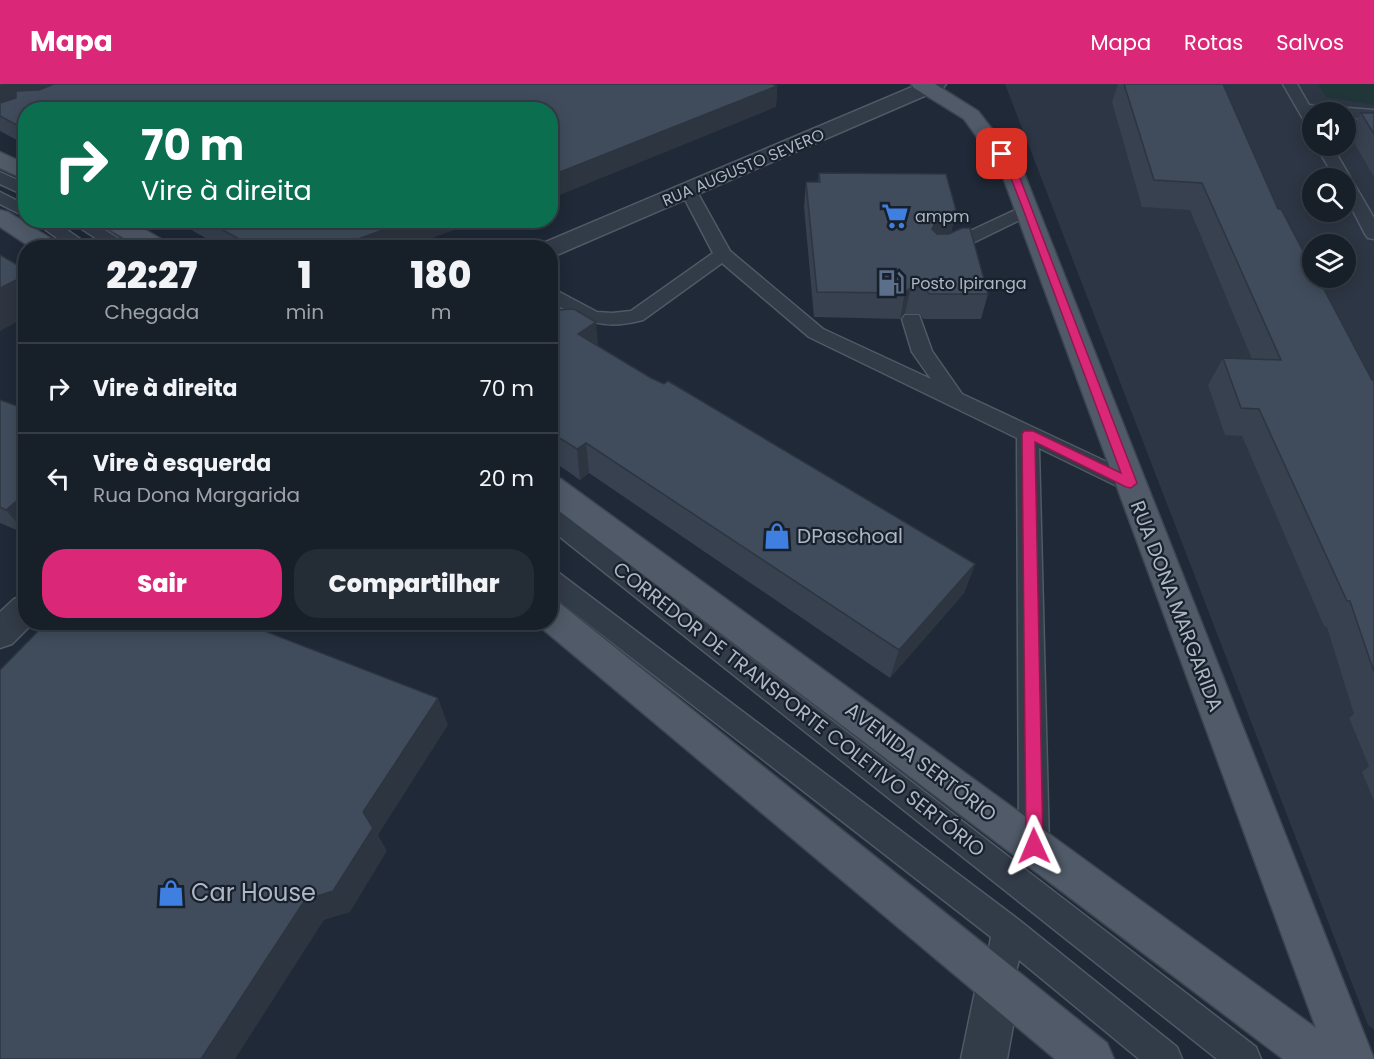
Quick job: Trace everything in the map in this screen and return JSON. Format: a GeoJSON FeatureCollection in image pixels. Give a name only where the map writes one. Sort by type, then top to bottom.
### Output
{"type":"FeatureCollection","features":[{"type":"Feature","properties":{"kind":"main road","name":"RUA DONA MARGARIDA"},"geometry":{"type":"LineString","coordinates":[[929,85],[971,115],[1011,168],[1351,1059]]}},
{"type":"Feature","properties":{"kind":"main road"},"geometry":{"type":"LineString","coordinates":[[0,159],[18,169]]}},
{"type":"Feature","properties":{"kind":"main road"},"geometry":{"type":"LineString","coordinates":[[0,217],[37,240]]}},
{"type":"Feature","properties":{"kind":"main road"},"geometry":{"type":"LineString","coordinates":[[124,228],[145,240]]}},
{"type":"Feature","properties":{"kind":"main road","name":"AVENIDA SERTÓRIO"},"geometry":{"type":"LineString","coordinates":[[558,493],[1321,1059]]}},
{"type":"Feature","properties":{"kind":"main road"},"geometry":{"type":"LineString","coordinates":[[558,622],[1091,1059]]}},
{"type":"Feature","properties":{"kind":"street","name":"RUA AUGUSTO SEVERO"},"geometry":{"type":"LineString","coordinates":[[558,246],[929,85]]}},
{"type":"Feature","properties":{"kind":"street"},"geometry":{"type":"LineString","coordinates":[[0,634],[18,617]]}},
{"type":"Feature","properties":{"kind":"street"},"geometry":{"type":"LineString","coordinates":[[984,1059],[999,982]]}},
{"type":"Feature","properties":{"kind":"lane"},"geometry":{"type":"LineString","coordinates":[[1290,84],[1302,105]]}},
{"type":"Feature","properties":{"kind":"lane"},"geometry":{"type":"LineString","coordinates":[[1356,113],[1374,115]]}},
{"type":"Feature","properties":{"kind":"lane"},"geometry":{"type":"LineString","coordinates":[[0,177],[18,187]]}},
{"type":"Feature","properties":{"kind":"lane"},"geometry":{"type":"LineString","coordinates":[[688,190],[723,254],[816,333],[1131,483]]}},
{"type":"Feature","properties":{"kind":"lane"},"geometry":{"type":"LineString","coordinates":[[0,197],[18,207]]}},
{"type":"Feature","properties":{"kind":"lane"},"geometry":{"type":"LineString","coordinates":[[1356,201],[1374,234]]}},
{"type":"Feature","properties":{"kind":"lane"},"geometry":{"type":"LineString","coordinates":[[937,253],[1028,209]]}},
{"type":"Feature","properties":{"kind":"lane"},"geometry":{"type":"LineString","coordinates":[[53,228],[71,240]]}},
{"type":"Feature","properties":{"kind":"lane"},"geometry":{"type":"LineString","coordinates":[[90,228],[110,240]]}},
{"type":"Feature","properties":{"kind":"lane"},"geometry":{"type":"LineString","coordinates":[[558,297],[593,317],[612,320],[636,316],[723,254]]}},
{"type":"Feature","properties":{"kind":"lane"},"geometry":{"type":"LineString","coordinates":[[577,329],[593,317]]}},
{"type":"Feature","properties":{"kind":"lane"},"geometry":{"type":"LineString","coordinates":[[912,320],[922,352],[955,400]]}},
{"type":"Feature","properties":{"kind":"lane"},"geometry":{"type":"LineString","coordinates":[[1029,434],[1034,846]]}},
{"type":"Feature","properties":{"kind":"lane","name":"CORREDOR DE TRANSPORTE COLETIVO SERTÓRIO"},"geometry":{"type":"LineString","coordinates":[[558,522],[1244,1059]]}},
{"type":"Feature","properties":{"kind":"lane"},"geometry":{"type":"LineString","coordinates":[[558,586],[1008,931],[1165,1059]]}},
{"type":"Feature","properties":{"kind":"lane"},"geometry":{"type":"LineString","coordinates":[[999,982],[1008,931]]}},
{"type":"Feature","properties":{"kind":"shaded area"},"geometry":{"type":"Polygon","coordinates":[[[1005,84],[1374,84],[1374,1030],[1368,1025],[1005,84]]]}},
{"type":"Feature","properties":{"kind":"green space"},"geometry":{"type":"Polygon","coordinates":[[[1318,84],[1374,84],[1374,105],[1326,97],[1318,84]]]}},
{"type":"Feature","properties":{"kind":"building"},"geometry":{"type":"Polygon","coordinates":[[[54,84],[772,84],[777,86],[558,173],[558,102],[18,102],[18,126],[0,116],[0,103],[16,98],[16,91],[39,90],[54,84]]]}},
{"type":"Feature","properties":{"kind":"building"},"geometry":{"type":"Polygon","coordinates":[[[1124,84],[1223,84],[1278,209],[1281,209],[1302,249],[1302,288],[1323,288],[1374,380],[1374,672],[1350,601],[1347,601],[1259,409],[1241,408],[1223,358],[1281,360],[1202,183],[1154,180],[1124,84]]]}},
{"type":"Feature","properties":{"kind":"building"},"geometry":{"type":"Polygon","coordinates":[[[1361,113],[1374,113],[1374,134],[1361,113]]]}},
{"type":"Feature","properties":{"kind":"building"},"geometry":{"type":"Polygon","coordinates":[[[819,173],[946,174],[956,210],[936,221],[932,229],[937,234],[949,234],[962,228],[970,228],[988,294],[929,294],[925,287],[911,287],[905,293],[817,292],[806,182],[820,182],[819,173]]]}},
{"type":"Feature","properties":{"kind":"building"},"geometry":{"type":"Polygon","coordinates":[[[219,228],[389,228],[355,240],[241,240],[219,228]]]}},
{"type":"Feature","properties":{"kind":"building"},"geometry":{"type":"Polygon","coordinates":[[[0,255],[18,265],[18,279],[0,288],[0,255]]]}},
{"type":"Feature","properties":{"kind":"building","name":"DPaschoal"},"geometry":{"type":"Polygon","coordinates":[[[574,309],[596,322],[578,334],[651,378],[664,384],[668,381],[975,564],[899,650],[586,443],[577,449],[558,437],[558,310],[574,309]]]}},
{"type":"Feature","properties":{"kind":"building"},"geometry":{"type":"Polygon","coordinates":[[[0,400],[18,406],[18,500],[6,510],[0,507],[0,400]]]}},
{"type":"Feature","properties":{"kind":"building","name":"Car House"},"geometry":{"type":"Polygon","coordinates":[[[39,630],[262,630],[438,698],[363,812],[373,828],[333,891],[305,900],[201,1059],[0,1059],[0,670],[39,630]]]}},
{"type":"Feature","properties":{"kind":"place","name":"ampm"},"geometry":{"type":"Point","coordinates":[895,216]}},
{"type":"Feature","properties":{"kind":"place","name":"Posto Ipiranga"},"geometry":{"type":"Point","coordinates":[891,283]}},
{"type":"Feature","properties":{"kind":"place","name":"DPaschoal"},"geometry":{"type":"Point","coordinates":[777,536]}},
{"type":"Feature","properties":{"kind":"place","name":"Car House"},"geometry":{"type":"Point","coordinates":[171,893]}},
{"type":"Feature","properties":{"kind":"route"},"geometry":{"type":"LineString","coordinates":[[1002,154],[1011,168],[1028,209],[1131,483],[1029,434],[1034,846]]}}]}
